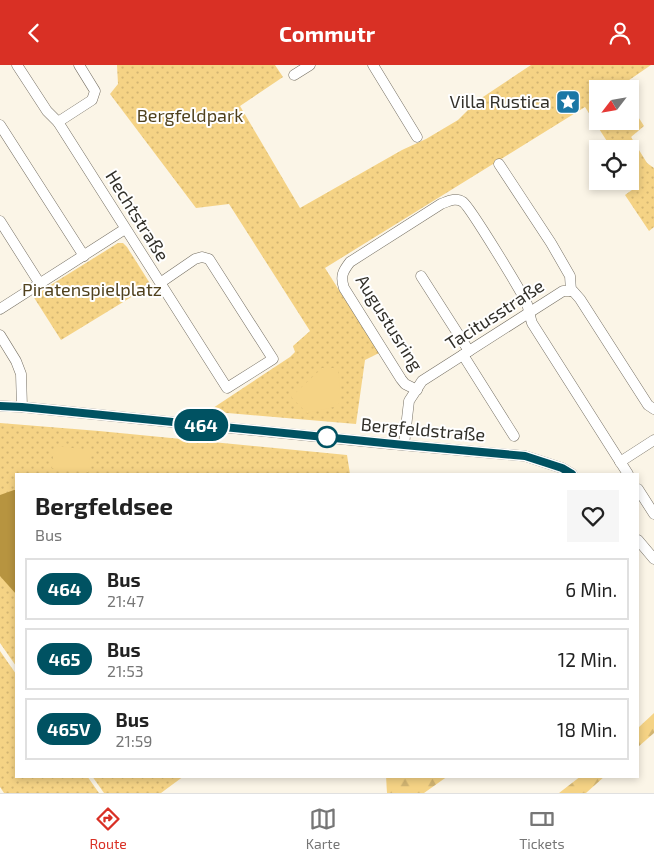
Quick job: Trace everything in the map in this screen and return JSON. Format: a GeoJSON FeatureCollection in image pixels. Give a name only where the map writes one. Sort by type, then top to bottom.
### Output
{"type":"FeatureCollection","features":[{"type":"Feature","properties":{"kind":"street","name":"Hechtstraße"},"geometry":{"type":"LineString","coordinates":[[17,65],[47,111],[58,121],[125,229],[227,388],[273,359],[209,259],[202,257],[195,259],[160,283]]}},
{"type":"Feature","properties":{"kind":"street"},"geometry":{"type":"LineString","coordinates":[[58,121],[92,101],[95,91],[78,65]]}},
{"type":"Feature","properties":{"kind":"street"},"geometry":{"type":"LineString","coordinates":[[294,75],[310,65]]}},
{"type":"Feature","properties":{"kind":"street"},"geometry":{"type":"LineString","coordinates":[[373,65],[417,137]]}},
{"type":"Feature","properties":{"kind":"street"},"geometry":{"type":"LineString","coordinates":[[0,125],[84,256]]}},
{"type":"Feature","properties":{"kind":"street"},"geometry":{"type":"LineString","coordinates":[[499,164],[551,243],[570,277],[571,291]]}},
{"type":"Feature","properties":{"kind":"street","name":"Augustusring"},"geometry":{"type":"LineString","coordinates":[[417,390],[405,384],[401,379],[344,288],[341,280],[342,273],[350,261],[441,204],[457,200],[464,203],[473,216],[527,303],[529,312]]}},
{"type":"Feature","properties":{"kind":"street"},"geometry":{"type":"LineString","coordinates":[[0,221],[40,284]]}},
{"type":"Feature","properties":{"kind":"street"},"geometry":{"type":"LineString","coordinates":[[0,309],[125,229]]}},
{"type":"Feature","properties":{"kind":"street"},"geometry":{"type":"LineString","coordinates":[[421,276],[514,436]]}},
{"type":"Feature","properties":{"kind":"street","name":"Tacitusstraße"},"geometry":{"type":"LineString","coordinates":[[404,445],[409,401],[422,381],[563,291],[571,291],[580,299],[648,405],[654,409]]}},
{"type":"Feature","properties":{"kind":"street"},"geometry":{"type":"LineString","coordinates":[[529,312],[532,323],[627,473]]}},
{"type":"Feature","properties":{"kind":"street"},"geometry":{"type":"LineString","coordinates":[[0,335],[16,361],[21,374],[22,407]]}},
{"type":"Feature","properties":{"kind":"street","name":"Bergfeldstraße"},"geometry":{"type":"LineString","coordinates":[[0,406],[525,456],[562,468],[570,473]]}},
{"type":"Feature","properties":{"kind":"street"},"geometry":{"type":"LineString","coordinates":[[620,462],[654,440]]}},
{"type":"Feature","properties":{"kind":"street"},"geometry":{"type":"LineString","coordinates":[[639,491],[654,514]]}},
{"type":"Feature","properties":{"kind":"street"},"geometry":{"type":"LineString","coordinates":[[639,542],[654,559]]}},
{"type":"Feature","properties":{"kind":"green space","name":"Bergfeldpark"},"geometry":{"type":"Polygon","coordinates":[[[117,65],[275,65],[283,77],[240,106],[300,208],[458,120],[477,101],[531,65],[651,65],[629,80],[589,80],[589,113],[585,107],[325,268],[379,353],[365,360],[356,424],[216,412],[213,408],[290,357],[295,352],[293,346],[310,331],[229,204],[196,208],[110,94],[118,84],[117,65]]]}},
{"type":"Feature","properties":{"kind":"green space","name":"Bergfeldpark"},"geometry":{"type":"Polygon","coordinates":[[[639,118],[644,126],[631,137],[633,140],[606,140],[600,130],[639,130],[639,118]]]}},
{"type":"Feature","properties":{"kind":"green space","name":"Bergfeldpark"},"geometry":{"type":"Polygon","coordinates":[[[639,150],[647,163],[654,168],[654,227],[649,231],[625,195],[632,190],[639,190],[639,150]]]}},
{"type":"Feature","properties":{"kind":"green space","name":"Piratenspielplatz"},"geometry":{"type":"Polygon","coordinates":[[[118,243],[123,243],[127,247],[151,285],[61,340],[33,296],[118,243]]]}},
{"type":"Feature","properties":{"kind":"green space"},"geometry":{"type":"Polygon","coordinates":[[[322,368],[338,368],[341,402],[334,407],[307,413],[291,397],[322,368]]]}},
{"type":"Feature","properties":{"kind":"green space"},"geometry":{"type":"Polygon","coordinates":[[[0,423],[347,455],[350,473],[15,473],[15,665],[0,643],[0,423]]]}},
{"type":"Feature","properties":{"kind":"green space"},"geometry":{"type":"Polygon","coordinates":[[[54,446],[91,450],[88,472],[52,468],[54,446]]]}},
{"type":"Feature","properties":{"kind":"green space"},"geometry":{"type":"Polygon","coordinates":[[[0,651],[15,673],[15,778],[88,778],[99,793],[4,793],[0,787],[0,651]]]}},
{"type":"Feature","properties":{"kind":"green space"},"geometry":{"type":"Polygon","coordinates":[[[654,713],[654,733],[639,746],[639,727],[654,713]]]}},
{"type":"Feature","properties":{"kind":"green space"},"geometry":{"type":"Polygon","coordinates":[[[93,778],[181,778],[161,793],[104,793],[93,778]]]}},
{"type":"Feature","properties":{"kind":"green space"},"geometry":{"type":"Polygon","coordinates":[[[386,778],[445,778],[424,793],[387,793],[386,778]]]}},
{"type":"Feature","properties":{"kind":"green space"},"geometry":{"type":"Polygon","coordinates":[[[578,778],[603,778],[586,793],[559,793],[578,778]]]}},
{"type":"Feature","properties":{"kind":"shaded area"},"geometry":{"type":"Polygon","coordinates":[[[15,490],[15,593],[0,576],[0,495],[15,490]]]}},
{"type":"Feature","properties":{"kind":"bus line","name":"464"},"geometry":{"type":"LineString","coordinates":[[0,406],[525,456],[562,468],[570,473]]}},
{"type":"Feature","properties":{"kind":"place","name":"Villa Rustica"},"geometry":{"type":"Point","coordinates":[568,102]}}]}
